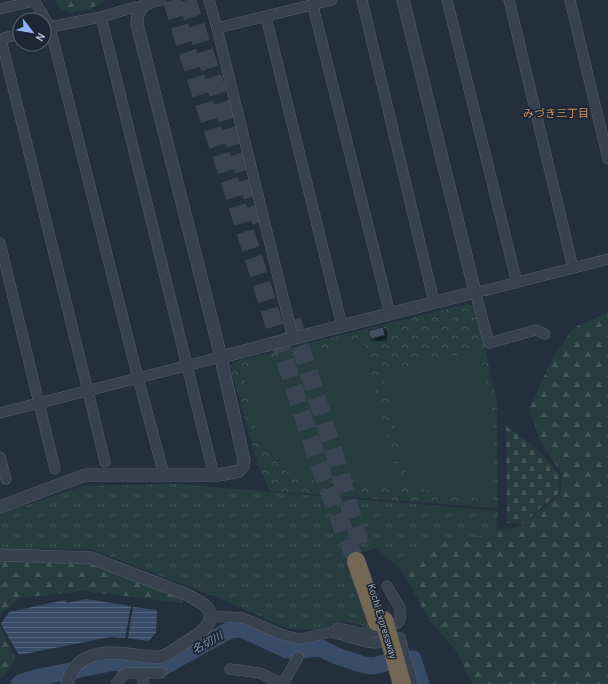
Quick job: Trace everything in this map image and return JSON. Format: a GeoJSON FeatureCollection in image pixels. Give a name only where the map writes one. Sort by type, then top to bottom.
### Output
{"type":"FeatureCollection","features":[{"type":"Feature","properties":{"kind":"highway","name":"Kochi Expressway"},"geometry":{"type":"LineString","coordinates":[[360,560],[402,684]]}},
{"type":"Feature","properties":{"kind":"highway","name":"Kochi Expressway"},"geometry":{"type":"LineString","coordinates":[[380,621],[396,684]]}},
{"type":"Feature","properties":{"kind":"street"},"geometry":{"type":"LineString","coordinates":[[0,506],[85,475],[214,475],[239,471],[243,466],[244,460],[221,357],[137,24],[137,16],[141,8],[146,3],[159,0]]}},
{"type":"Feature","properties":{"kind":"street"},"geometry":{"type":"LineString","coordinates":[[209,0],[293,338]]}},
{"type":"Feature","properties":{"kind":"street"},"geometry":{"type":"LineString","coordinates":[[217,28],[313,6],[332,0]]}},
{"type":"Feature","properties":{"kind":"street"},"geometry":{"type":"LineString","coordinates":[[362,0],[434,302]]}},
{"type":"Feature","properties":{"kind":"street"},"geometry":{"type":"LineString","coordinates":[[403,0],[489,343],[536,330],[545,334]]}},
{"type":"Feature","properties":{"kind":"street"},"geometry":{"type":"LineString","coordinates":[[447,0],[516,283]]}},
{"type":"Feature","properties":{"kind":"street"},"geometry":{"type":"LineString","coordinates":[[509,0],[573,268]]}},
{"type":"Feature","properties":{"kind":"street"},"geometry":{"type":"LineString","coordinates":[[570,0],[608,159]]}},
{"type":"Feature","properties":{"kind":"street"},"geometry":{"type":"LineString","coordinates":[[0,9],[34,1],[39,12]]}},
{"type":"Feature","properties":{"kind":"street"},"geometry":{"type":"LineString","coordinates":[[52,27],[101,17],[135,6],[141,8]]}},
{"type":"Feature","properties":{"kind":"street"},"geometry":{"type":"LineString","coordinates":[[313,6],[390,314]]}},
{"type":"Feature","properties":{"kind":"street"},"geometry":{"type":"LineString","coordinates":[[101,17],[214,475]]}},
{"type":"Feature","properties":{"kind":"street"},"geometry":{"type":"LineString","coordinates":[[266,17],[342,326]]}},
{"type":"Feature","properties":{"kind":"street"},"geometry":{"type":"LineString","coordinates":[[12,36],[0,39],[88,391],[104,462]]}},
{"type":"Feature","properties":{"kind":"street"},"geometry":{"type":"LineString","coordinates":[[52,47],[164,475]]}},
{"type":"Feature","properties":{"kind":"street"},"geometry":{"type":"LineString","coordinates":[[0,243],[55,469]]}},
{"type":"Feature","properties":{"kind":"street"},"geometry":{"type":"LineString","coordinates":[[0,413],[608,259]]}},
{"type":"Feature","properties":{"kind":"street"},"geometry":{"type":"LineString","coordinates":[[0,457],[6,479]]}},
{"type":"Feature","properties":{"kind":"street"},"geometry":{"type":"LineString","coordinates":[[0,555],[91,558],[188,595],[202,603],[208,610],[210,616],[209,623],[194,638],[166,655],[153,657],[127,654],[104,654],[90,656],[82,660],[70,676]]}},
{"type":"Feature","properties":{"kind":"street"},"geometry":{"type":"LineString","coordinates":[[210,616],[243,618],[283,635],[300,639],[332,632],[339,628],[361,633],[376,632],[398,623],[400,619],[400,608],[387,586]]}},
{"type":"Feature","properties":{"kind":"street"},"geometry":{"type":"LineString","coordinates":[[332,632],[366,642],[376,643],[400,638],[412,684]]}},
{"type":"Feature","properties":{"kind":"street"},"geometry":{"type":"LineString","coordinates":[[230,669],[260,673],[282,684],[298,656]]}},
{"type":"Feature","properties":{"kind":"street"},"geometry":{"type":"LineString","coordinates":[[116,684],[126,673],[161,673]]}},
{"type":"Feature","properties":{"kind":"green space"},"geometry":{"type":"Polygon","coordinates":[[[55,0],[107,0],[91,9],[69,13],[60,8],[55,0]]]}},
{"type":"Feature","properties":{"kind":"green space"},"geometry":{"type":"Polygon","coordinates":[[[468,304],[476,309],[497,402],[498,508],[270,491],[258,465],[230,366],[233,362],[468,304]]]}},
{"type":"Feature","properties":{"kind":"green space"},"geometry":{"type":"Polygon","coordinates":[[[608,312],[608,684],[472,684],[457,652],[430,621],[401,569],[428,544],[481,536],[499,530],[518,527],[560,495],[562,473],[542,445],[529,410],[550,363],[573,328],[608,312]]]}},
{"type":"Feature","properties":{"kind":"green space"},"geometry":{"type":"Polygon","coordinates":[[[363,339],[399,486],[286,472],[258,441],[243,368],[363,339]]]}},
{"type":"Feature","properties":{"kind":"green space"},"geometry":{"type":"Polygon","coordinates":[[[479,350],[494,420],[494,501],[409,487],[382,372],[479,350]]]}},
{"type":"Feature","properties":{"kind":"green space"},"geometry":{"type":"Polygon","coordinates":[[[506,426],[537,449],[560,475],[559,493],[522,524],[507,523],[506,426]]]}},
{"type":"Feature","properties":{"kind":"green space"},"geometry":{"type":"Polygon","coordinates":[[[177,484],[498,511],[496,526],[499,530],[481,536],[428,544],[401,569],[375,548],[345,558],[369,627],[342,621],[319,631],[287,628],[216,597],[90,549],[0,550],[0,514],[83,486],[177,484]]]}},
{"type":"Feature","properties":{"kind":"green space"},"geometry":{"type":"Polygon","coordinates":[[[33,559],[88,563],[184,600],[183,603],[83,591],[20,598],[3,612],[0,618],[0,562],[33,559]]]}},
{"type":"Feature","properties":{"kind":"green space"},"geometry":{"type":"Polygon","coordinates":[[[0,626],[16,660],[0,680],[0,626]]]}},
{"type":"Feature","properties":{"kind":"water"},"geometry":{"type":"Polygon","coordinates":[[[86,599],[131,606],[125,638],[110,637],[19,655],[1,624],[9,612],[65,600],[67,603],[86,599]]]}},
{"type":"Feature","properties":{"kind":"water"},"geometry":{"type":"Polygon","coordinates":[[[133,607],[157,610],[156,633],[148,641],[128,638],[133,607]]]}},
{"type":"Feature","properties":{"kind":"building"},"geometry":{"type":"Polygon","coordinates":[[[383,327],[385,335],[371,339],[368,331],[383,327]]]}},
{"type":"Feature","properties":{"kind":"waterway","name":"名切川"},"geometry":{"type":"LineString","coordinates":[[19,684],[35,678],[115,662],[161,668],[230,630],[242,629],[287,650],[320,648],[337,656],[364,665],[374,666],[399,659],[413,659],[421,684]]}},
{"type":"Feature","properties":{"kind":"tunnel"},"geometry":{"type":"LineString","coordinates":[[172,0],[311,442],[356,561]]}},
{"type":"Feature","properties":{"kind":"tunnel"},"geometry":{"type":"LineString","coordinates":[[187,0],[262,225]]}},
{"type":"Feature","properties":{"kind":"tunnel"},"geometry":{"type":"LineString","coordinates":[[292,320],[335,455],[360,544]]}},
{"type":"Feature","properties":{"kind":"district","name":"みづき三丁目"},"geometry":{"type":"Point","coordinates":[556,112]}}]}
